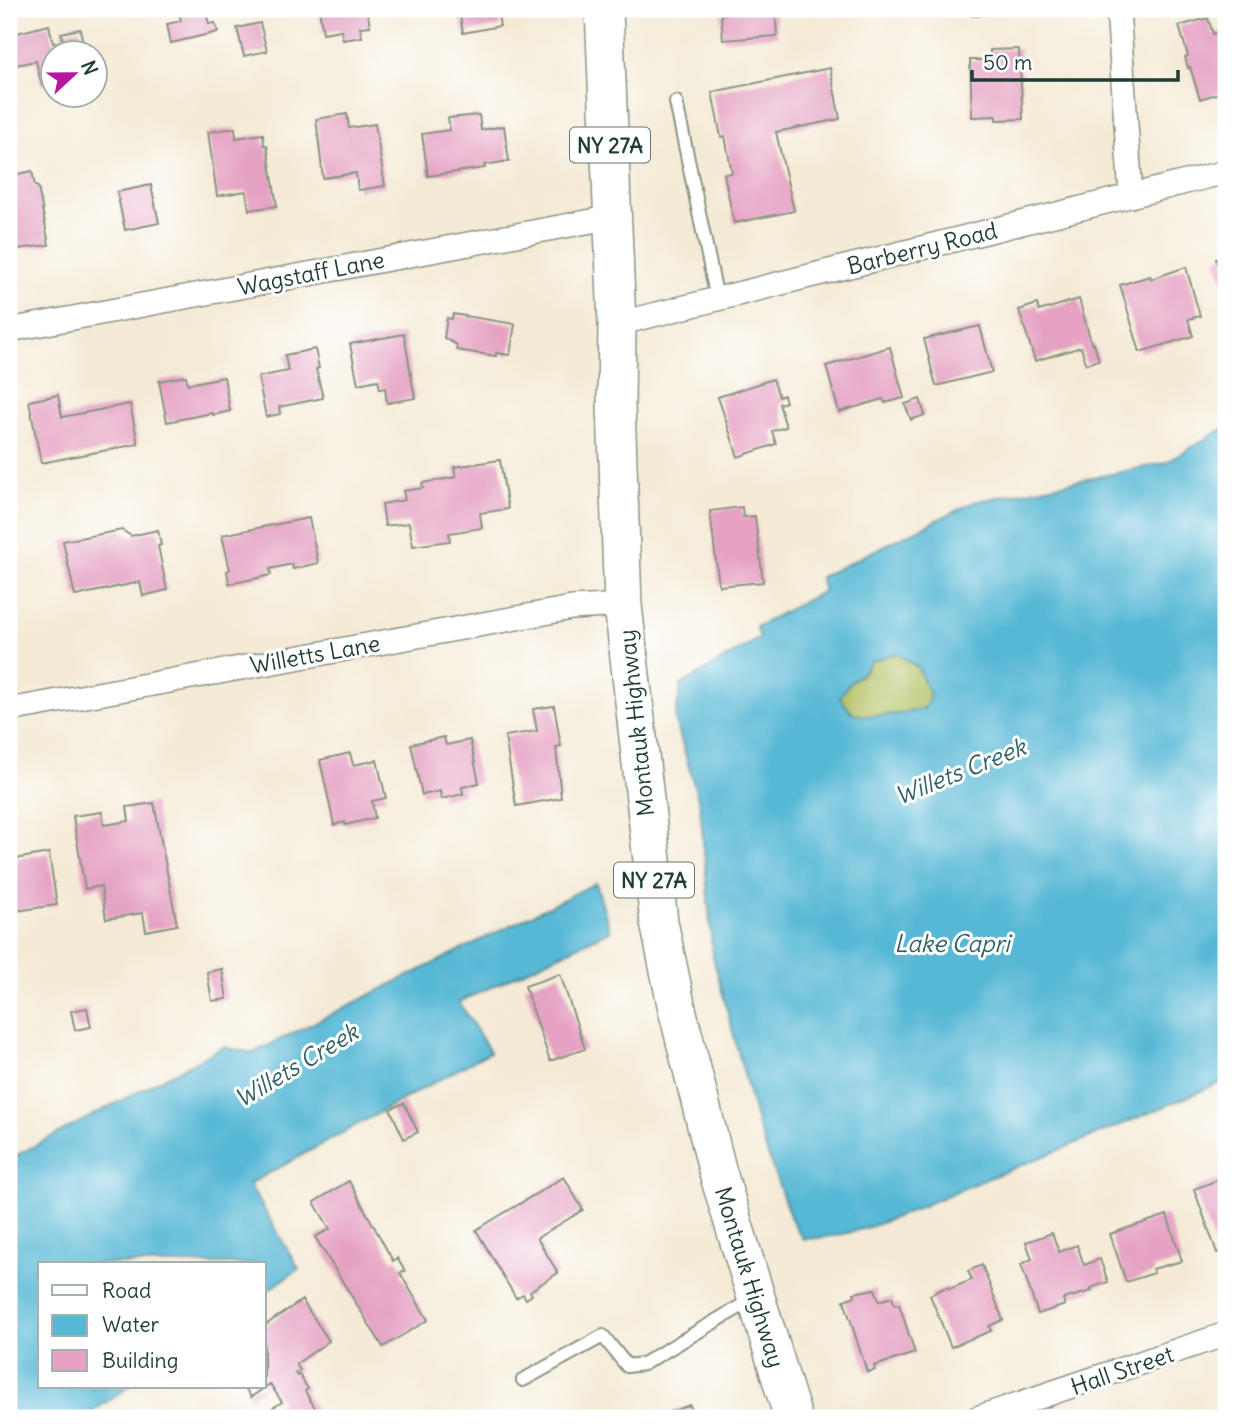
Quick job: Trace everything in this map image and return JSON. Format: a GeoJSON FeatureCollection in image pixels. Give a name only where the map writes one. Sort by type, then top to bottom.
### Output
{"type":"FeatureCollection","features":[{"type":"Feature","properties":{"kind":"main road","name":"Montauk Highway"},"geometry":{"type":"LineString","coordinates":[[604,9],[617,324],[616,406],[623,605],[659,922],[677,1009],[718,1173],[793,1418]]}},
{"type":"Feature","properties":{"kind":"street"},"geometry":{"type":"LineString","coordinates":[[1118,9],[1131,196]]}},
{"type":"Feature","properties":{"kind":"street","name":"Barberry Road"},"geometry":{"type":"LineString","coordinates":[[617,324],[1226,172]]}},
{"type":"Feature","properties":{"kind":"street","name":"Wagstaff Lane"},"geometry":{"type":"LineString","coordinates":[[9,330],[613,217]]}},
{"type":"Feature","properties":{"kind":"street","name":"Willetts Lane"},"geometry":{"type":"LineString","coordinates":[[9,710],[572,608],[623,605]]}},
{"type":"Feature","properties":{"kind":"street","name":"Hall Street"},"geometry":{"type":"LineString","coordinates":[[977,1418],[1226,1334]]}},
{"type":"Feature","properties":{"kind":"lane"},"geometry":{"type":"LineString","coordinates":[[676,102],[717,299]]}},
{"type":"Feature","properties":{"kind":"lane"},"geometry":{"type":"LineString","coordinates":[[523,1380],[603,1336],[627,1366],[643,1364],[756,1297]]}},
{"type":"Feature","properties":{"kind":"green space"},"geometry":{"type":"Polygon","coordinates":[[[897,653],[918,668],[930,695],[925,708],[889,715],[853,715],[840,698],[847,683],[863,674],[871,661],[897,653]]]}},
{"type":"Feature","properties":{"kind":"water","name":"Lake Capri"},"geometry":{"type":"Polygon","coordinates":[[[1226,427],[1226,1080],[891,1219],[848,1233],[803,1239],[791,1219],[758,1127],[713,957],[700,805],[675,719],[681,685],[760,638],[756,627],[824,591],[820,577],[974,502],[1165,463],[1226,427]],[[897,653],[871,661],[847,686],[840,698],[853,714],[889,715],[925,708],[930,695],[918,668],[897,653]]]}},
{"type":"Feature","properties":{"kind":"water","name":"Willets Creek"},"geometry":{"type":"Polygon","coordinates":[[[596,883],[610,931],[459,1002],[490,1052],[249,1184],[299,1269],[266,1292],[266,1262],[38,1262],[38,1388],[128,1388],[83,1418],[9,1418],[9,1159],[223,1047],[253,1053],[596,883]]]}},
{"type":"Feature","properties":{"kind":"building"},"geometry":{"type":"Polygon","coordinates":[[[178,9],[205,9],[209,24],[215,23],[218,32],[171,43],[167,24],[181,21],[178,9]]]}},
{"type":"Feature","properties":{"kind":"building"},"geometry":{"type":"Polygon","coordinates":[[[319,9],[367,9],[370,26],[360,27],[362,37],[343,40],[341,30],[323,33],[319,9]]]}},
{"type":"Feature","properties":{"kind":"building"},"geometry":{"type":"Polygon","coordinates":[[[459,9],[497,9],[500,26],[463,33],[459,9]]]}},
{"type":"Feature","properties":{"kind":"building"},"geometry":{"type":"Polygon","coordinates":[[[725,9],[775,9],[777,36],[723,40],[721,14],[726,13],[725,9]]]}},
{"type":"Feature","properties":{"kind":"building"},"geometry":{"type":"Polygon","coordinates":[[[971,9],[1017,9],[1017,12],[972,16],[971,9]]]}},
{"type":"Feature","properties":{"kind":"building"},"geometry":{"type":"Polygon","coordinates":[[[1208,18],[1213,34],[1226,30],[1226,91],[1200,99],[1190,67],[1188,68],[1185,57],[1188,56],[1179,26],[1208,18]]]}},
{"type":"Feature","properties":{"kind":"building"},"geometry":{"type":"Polygon","coordinates":[[[260,23],[267,51],[244,56],[237,28],[260,23]]]}},
{"type":"Feature","properties":{"kind":"building"},"geometry":{"type":"Polygon","coordinates":[[[49,25],[52,38],[38,38],[38,69],[36,61],[11,66],[9,35],[49,25]]]}},
{"type":"Feature","properties":{"kind":"building"},"geometry":{"type":"Polygon","coordinates":[[[80,29],[82,38],[62,38],[61,33],[80,29]]]}},
{"type":"Feature","properties":{"kind":"building"},"geometry":{"type":"Polygon","coordinates":[[[1019,49],[1023,119],[972,117],[970,60],[990,60],[990,50],[1019,49]]]}},
{"type":"Feature","properties":{"kind":"building"},"geometry":{"type":"Polygon","coordinates":[[[830,68],[840,119],[776,132],[794,211],[734,223],[724,174],[732,173],[712,92],[830,68]]]}},
{"type":"Feature","properties":{"kind":"building"},"geometry":{"type":"Polygon","coordinates":[[[347,114],[349,128],[375,124],[385,186],[358,190],[356,173],[323,178],[316,119],[347,114]]]}},
{"type":"Feature","properties":{"kind":"building"},"geometry":{"type":"Polygon","coordinates":[[[479,115],[481,130],[504,126],[509,161],[484,165],[485,168],[428,176],[422,134],[450,130],[448,118],[479,115]]]}},
{"type":"Feature","properties":{"kind":"building"},"geometry":{"type":"Polygon","coordinates":[[[235,128],[236,138],[263,134],[277,206],[249,210],[246,191],[217,196],[208,132],[235,128]]]}},
{"type":"Feature","properties":{"kind":"building"},"geometry":{"type":"Polygon","coordinates":[[[32,171],[35,186],[38,187],[49,245],[9,250],[9,176],[32,171]]]}},
{"type":"Feature","properties":{"kind":"building"},"geometry":{"type":"Polygon","coordinates":[[[151,185],[159,223],[125,230],[117,192],[151,185]]]}},
{"type":"Feature","properties":{"kind":"building"},"geometry":{"type":"Polygon","coordinates":[[[1226,255],[1226,290],[1216,259],[1226,255]]]}},
{"type":"Feature","properties":{"kind":"building"},"geometry":{"type":"Polygon","coordinates":[[[1186,267],[1200,316],[1188,319],[1193,336],[1140,352],[1120,285],[1150,276],[1151,279],[1186,267]]]}},
{"type":"Feature","properties":{"kind":"building"},"geometry":{"type":"Polygon","coordinates":[[[1079,299],[1099,360],[1086,364],[1081,347],[1035,361],[1019,310],[1037,304],[1039,311],[1079,299]]]}},
{"type":"Feature","properties":{"kind":"building"},"geometry":{"type":"Polygon","coordinates":[[[453,314],[515,324],[510,355],[496,353],[496,356],[456,350],[457,345],[444,338],[447,318],[452,319],[453,314]]]}},
{"type":"Feature","properties":{"kind":"building"},"geometry":{"type":"Polygon","coordinates":[[[980,326],[992,372],[936,386],[924,339],[980,326]]]}},
{"type":"Feature","properties":{"kind":"building"},"geometry":{"type":"Polygon","coordinates":[[[404,334],[415,398],[387,403],[385,388],[380,389],[378,380],[358,384],[350,344],[404,334]]]}},
{"type":"Feature","properties":{"kind":"building"},"geometry":{"type":"Polygon","coordinates":[[[890,347],[904,398],[885,403],[883,399],[839,412],[826,366],[890,347]]]}},
{"type":"Feature","properties":{"kind":"building"},"geometry":{"type":"Polygon","coordinates":[[[315,349],[319,368],[316,369],[323,398],[279,407],[280,414],[266,417],[258,377],[288,371],[285,355],[315,349]]]}},
{"type":"Feature","properties":{"kind":"building"},"geometry":{"type":"Polygon","coordinates":[[[186,376],[188,384],[224,377],[230,411],[167,422],[159,381],[186,376]]]}},
{"type":"Feature","properties":{"kind":"building"},"geometry":{"type":"Polygon","coordinates":[[[773,379],[779,397],[784,395],[786,402],[779,404],[786,427],[772,431],[776,444],[738,457],[718,397],[773,379]]]}},
{"type":"Feature","properties":{"kind":"building"},"geometry":{"type":"Polygon","coordinates":[[[58,395],[62,417],[130,404],[138,444],[41,463],[29,401],[58,395]]]}},
{"type":"Feature","properties":{"kind":"building"},"geometry":{"type":"Polygon","coordinates":[[[920,399],[925,415],[911,420],[905,404],[920,399]]]}},
{"type":"Feature","properties":{"kind":"building"},"geometry":{"type":"Polygon","coordinates":[[[500,460],[508,509],[480,513],[482,528],[449,533],[450,541],[413,546],[409,523],[385,526],[382,504],[405,500],[403,491],[423,488],[422,483],[456,477],[454,467],[500,460]]]}},
{"type":"Feature","properties":{"kind":"building"},"geometry":{"type":"Polygon","coordinates":[[[742,507],[743,517],[755,516],[763,582],[719,586],[710,511],[742,507]]]}},
{"type":"Feature","properties":{"kind":"building"},"geometry":{"type":"Polygon","coordinates":[[[309,518],[318,563],[293,569],[292,564],[270,569],[271,575],[229,584],[227,571],[230,570],[222,535],[309,518]]]}},
{"type":"Feature","properties":{"kind":"building"},"geometry":{"type":"Polygon","coordinates":[[[122,530],[131,536],[158,530],[161,545],[158,546],[167,590],[143,596],[140,582],[75,596],[63,541],[122,530]]]}},
{"type":"Feature","properties":{"kind":"building"},"geometry":{"type":"Polygon","coordinates":[[[554,706],[561,746],[556,747],[561,798],[516,806],[505,736],[537,731],[533,709],[554,706]]]}},
{"type":"Feature","properties":{"kind":"building"},"geometry":{"type":"Polygon","coordinates":[[[444,737],[446,745],[470,740],[479,783],[462,787],[463,794],[441,799],[440,791],[422,795],[411,744],[444,737]]]}},
{"type":"Feature","properties":{"kind":"building"},"geometry":{"type":"Polygon","coordinates":[[[350,753],[353,765],[377,760],[386,798],[372,801],[375,818],[334,825],[320,760],[350,753]]]}},
{"type":"Feature","properties":{"kind":"building"},"geometry":{"type":"Polygon","coordinates":[[[154,803],[177,925],[146,931],[143,913],[106,919],[101,886],[85,889],[73,816],[102,812],[104,825],[129,821],[127,807],[154,803]]]}},
{"type":"Feature","properties":{"kind":"building"},"geometry":{"type":"Polygon","coordinates":[[[49,853],[57,905],[9,912],[9,860],[49,853]]]}},
{"type":"Feature","properties":{"kind":"building"},"geometry":{"type":"Polygon","coordinates":[[[222,969],[227,999],[212,1001],[207,972],[222,969]]]}},
{"type":"Feature","properties":{"kind":"building"},"geometry":{"type":"Polygon","coordinates":[[[560,974],[585,1049],[550,1061],[525,986],[560,974]]]}},
{"type":"Feature","properties":{"kind":"building"},"geometry":{"type":"Polygon","coordinates":[[[87,1008],[91,1027],[75,1030],[71,1011],[87,1008]]]}},
{"type":"Feature","properties":{"kind":"building"},"geometry":{"type":"Polygon","coordinates":[[[404,1103],[418,1132],[404,1139],[390,1109],[404,1103]]]}},
{"type":"Feature","properties":{"kind":"building"},"geometry":{"type":"Polygon","coordinates":[[[564,1177],[583,1210],[537,1238],[558,1273],[530,1291],[532,1295],[526,1299],[523,1294],[516,1298],[476,1230],[564,1177]]]}},
{"type":"Feature","properties":{"kind":"building"},"geometry":{"type":"Polygon","coordinates":[[[1226,1177],[1226,1250],[1217,1253],[1194,1189],[1226,1177]]]}},
{"type":"Feature","properties":{"kind":"building"},"geometry":{"type":"Polygon","coordinates":[[[349,1181],[393,1261],[397,1258],[405,1271],[400,1273],[428,1320],[383,1347],[315,1237],[330,1229],[314,1202],[349,1181]]]}},
{"type":"Feature","properties":{"kind":"building"},"geometry":{"type":"Polygon","coordinates":[[[1167,1215],[1182,1261],[1153,1269],[1154,1273],[1126,1282],[1110,1234],[1167,1215]]]}},
{"type":"Feature","properties":{"kind":"building"},"geometry":{"type":"Polygon","coordinates":[[[1052,1233],[1059,1252],[1077,1245],[1084,1265],[1100,1259],[1108,1282],[1091,1288],[1092,1291],[1063,1299],[1065,1305],[1038,1314],[1021,1264],[1032,1259],[1026,1242],[1052,1233]]]}},
{"type":"Feature","properties":{"kind":"building"},"geometry":{"type":"Polygon","coordinates":[[[982,1265],[1003,1320],[989,1326],[991,1331],[951,1347],[930,1295],[972,1280],[968,1271],[982,1265]]]}},
{"type":"Feature","properties":{"kind":"building"},"geometry":{"type":"Polygon","coordinates":[[[875,1289],[879,1301],[892,1297],[895,1305],[899,1304],[915,1353],[874,1366],[875,1370],[867,1372],[844,1300],[855,1296],[854,1293],[875,1289]]]}},
{"type":"Feature","properties":{"kind":"building"},"geometry":{"type":"Polygon","coordinates":[[[302,1300],[329,1341],[296,1364],[300,1370],[295,1373],[297,1376],[299,1374],[308,1389],[305,1391],[321,1418],[265,1418],[263,1414],[282,1402],[270,1384],[266,1387],[266,1325],[302,1300]]]}},
{"type":"Feature","properties":{"kind":"building"},"geometry":{"type":"Polygon","coordinates":[[[245,1388],[264,1388],[251,1397],[245,1388]]]}},
{"type":"Feature","properties":{"kind":"building"},"geometry":{"type":"Polygon","coordinates":[[[690,1405],[695,1418],[654,1418],[690,1405]]]}},
{"type":"Feature","properties":{"kind":"building"},"geometry":{"type":"Polygon","coordinates":[[[1226,1408],[1226,1418],[1198,1418],[1226,1408]]]}}]}
